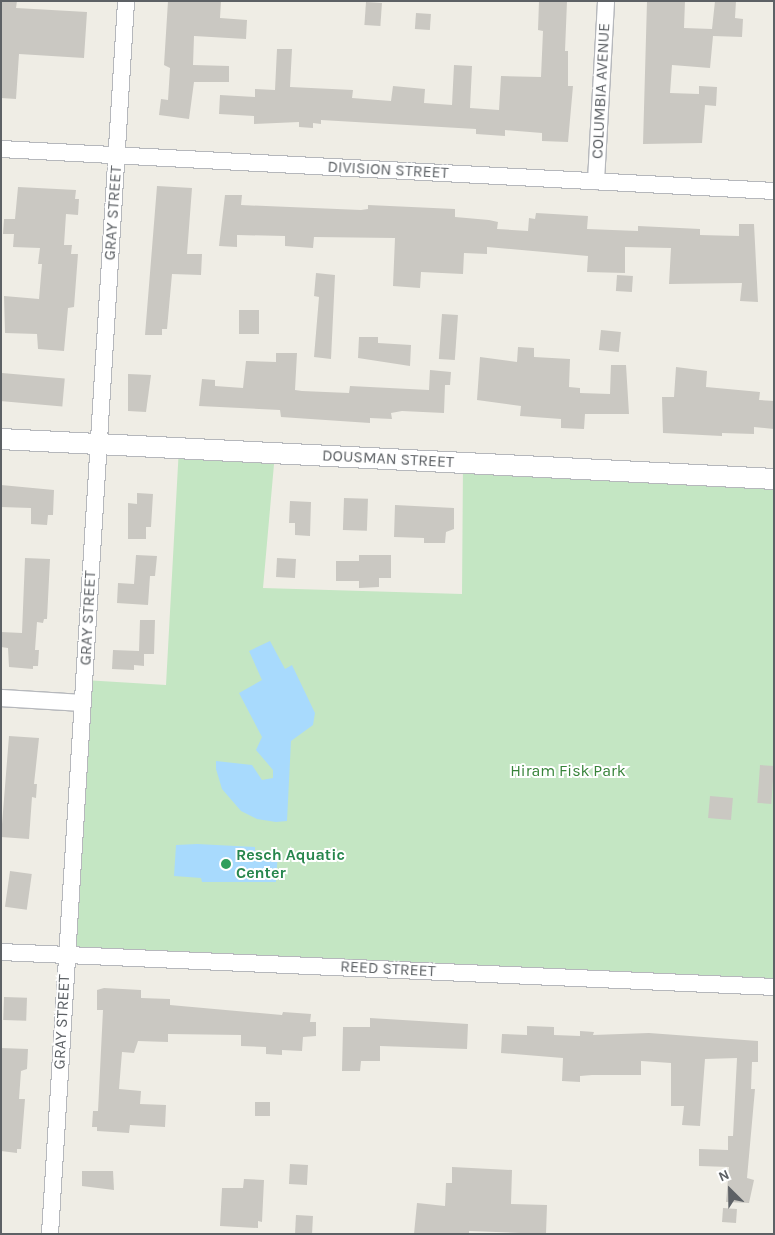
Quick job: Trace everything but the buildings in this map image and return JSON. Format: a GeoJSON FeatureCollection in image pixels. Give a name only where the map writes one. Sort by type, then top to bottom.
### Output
{"type":"FeatureCollection","features":[{"type":"Feature","properties":{"kind":"street","name":"GRAY STREET"},"geometry":{"type":"LineString","coordinates":[[50,1234],[126,1]]}},
{"type":"Feature","properties":{"kind":"street","name":"COLUMBIA AVENUE"},"geometry":{"type":"LineString","coordinates":[[596,181],[606,1]]}},
{"type":"Feature","properties":{"kind":"street","name":"DIVISION STREET"},"geometry":{"type":"LineString","coordinates":[[1,149],[774,191]]}},
{"type":"Feature","properties":{"kind":"street","name":"DOUSMAN STREET"},"geometry":{"type":"LineString","coordinates":[[1,439],[774,479]]}},
{"type":"Feature","properties":{"kind":"street"},"geometry":{"type":"LineString","coordinates":[[1,698],[83,703]]}},
{"type":"Feature","properties":{"kind":"street","name":"REED STREET"},"geometry":{"type":"LineString","coordinates":[[1,952],[774,987]]}},
{"type":"Feature","properties":{"kind":"green space","name":"Hiram Fisk Park"},"geometry":{"type":"Polygon","coordinates":[[[179,447],[275,453],[263,588],[462,594],[463,463],[774,479],[774,987],[66,955],[84,680],[166,685],[179,447]]]}},
{"type":"Feature","properties":{"kind":"water"},"geometry":{"type":"Polygon","coordinates":[[[270,641],[285,669],[292,665],[315,713],[313,725],[291,741],[287,821],[276,822],[257,819],[241,811],[222,789],[216,769],[216,761],[252,765],[262,780],[273,778],[273,770],[256,750],[262,737],[239,693],[262,680],[249,651],[270,641]]]}},
{"type":"Feature","properties":{"kind":"water","name":"Resch Aquatic Center"},"geometry":{"type":"Polygon","coordinates":[[[197,844],[255,847],[255,851],[278,852],[276,882],[202,882],[201,878],[174,876],[176,845],[197,844]]]}},
{"type":"Feature","properties":{"kind":"place","name":"Resch Aquatic Center"},"geometry":{"type":"Point","coordinates":[226,864]}}]}
